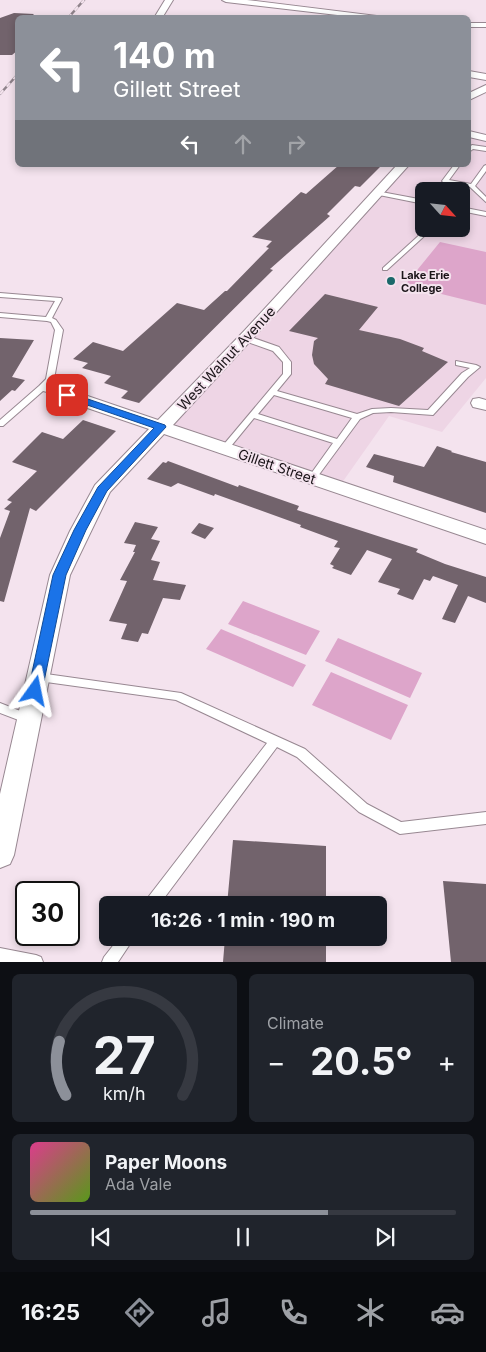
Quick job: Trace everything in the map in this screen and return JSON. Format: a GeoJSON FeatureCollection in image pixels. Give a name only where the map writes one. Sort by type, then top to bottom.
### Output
{"type":"FeatureCollection","features":[{"type":"Feature","properties":{"kind":"street"},"geometry":{"type":"LineString","coordinates":[[160,15],[169,0]]}},
{"type":"Feature","properties":{"kind":"street"},"geometry":{"type":"LineString","coordinates":[[226,0],[362,15]]}},
{"type":"Feature","properties":{"kind":"street"},"geometry":{"type":"LineString","coordinates":[[471,25],[486,26]]}},
{"type":"Feature","properties":{"kind":"street"},"geometry":{"type":"LineString","coordinates":[[471,74],[486,77]]}},
{"type":"Feature","properties":{"kind":"street"},"geometry":{"type":"LineString","coordinates":[[471,97],[486,88]]}},
{"type":"Feature","properties":{"kind":"street"},"geometry":{"type":"LineString","coordinates":[[471,134],[486,138]]}},
{"type":"Feature","properties":{"kind":"street","name":"West Walnut Avenue"},"geometry":{"type":"LineString","coordinates":[[0,854],[60,575],[80,530],[102,489],[245,338],[401,167]]}},
{"type":"Feature","properties":{"kind":"street","name":"Gillett Street"},"geometry":{"type":"LineString","coordinates":[[67,395],[486,537]]}},
{"type":"Feature","properties":{"kind":"lane"},"geometry":{"type":"LineString","coordinates":[[471,148],[486,149]]}},
{"type":"Feature","properties":{"kind":"lane"},"geometry":{"type":"LineString","coordinates":[[456,167],[445,181],[472,186],[486,200]]}},
{"type":"Feature","properties":{"kind":"lane"},"geometry":{"type":"LineString","coordinates":[[472,186],[486,167]]}},
{"type":"Feature","properties":{"kind":"lane"},"geometry":{"type":"LineString","coordinates":[[376,193],[415,200]]}},
{"type":"Feature","properties":{"kind":"lane"},"geometry":{"type":"LineString","coordinates":[[470,211],[486,214]]}},
{"type":"Feature","properties":{"kind":"lane"},"geometry":{"type":"LineString","coordinates":[[385,269],[419,238]]}},
{"type":"Feature","properties":{"kind":"lane"},"geometry":{"type":"LineString","coordinates":[[0,295],[59,299],[48,319]]}},
{"type":"Feature","properties":{"kind":"lane"},"geometry":{"type":"LineString","coordinates":[[0,315],[48,319],[54,321],[59,330],[50,379],[0,424]]}},
{"type":"Feature","properties":{"kind":"lane"},"geometry":{"type":"LineString","coordinates":[[224,449],[287,374],[287,362],[276,349],[245,338]]}},
{"type":"Feature","properties":{"kind":"lane"},"geometry":{"type":"LineString","coordinates":[[312,478],[357,417],[372,411],[430,413],[465,375],[476,367],[459,363]]}},
{"type":"Feature","properties":{"kind":"lane"},"geometry":{"type":"LineString","coordinates":[[42,388],[67,395]]}},
{"type":"Feature","properties":{"kind":"lane"},"geometry":{"type":"LineString","coordinates":[[272,392],[357,417]]}},
{"type":"Feature","properties":{"kind":"lane"},"geometry":{"type":"LineString","coordinates":[[253,415],[339,442]]}},
{"type":"Feature","properties":{"kind":"lane"},"geometry":{"type":"LineString","coordinates":[[38,677],[177,696],[302,753],[362,808],[400,828],[486,818]]}},
{"type":"Feature","properties":{"kind":"lane"},"geometry":{"type":"LineString","coordinates":[[0,708],[29,719]]}},
{"type":"Feature","properties":{"kind":"lane"},"geometry":{"type":"LineString","coordinates":[[158,896],[275,741]]}},
{"type":"Feature","properties":{"kind":"lane"},"geometry":{"type":"LineString","coordinates":[[108,962],[121,946]]}},
{"type":"Feature","properties":{"kind":"lane"},"geometry":{"type":"LineString","coordinates":[[0,955],[36,962]]}},
{"type":"Feature","properties":{"kind":"shaded area","name":"Lake Erie College"},"geometry":{"type":"Polygon","coordinates":[[[471,134],[486,137],[486,378],[442,432],[389,416],[339,487],[161,427],[401,167],[471,167],[471,134]]]}},
{"type":"Feature","properties":{"kind":"shaded area"},"geometry":{"type":"Polygon","coordinates":[[[440,242],[486,252],[486,305],[405,285],[440,242]]]}},
{"type":"Feature","properties":{"kind":"shaded area"},"geometry":{"type":"Polygon","coordinates":[[[243,601],[320,631],[306,655],[228,624],[243,601]]]}},
{"type":"Feature","properties":{"kind":"shaded area"},"geometry":{"type":"Polygon","coordinates":[[[221,629],[306,665],[293,687],[206,649],[221,629]]]}},
{"type":"Feature","properties":{"kind":"shaded area"},"geometry":{"type":"Polygon","coordinates":[[[338,638],[422,673],[410,698],[325,661],[338,638]]]}},
{"type":"Feature","properties":{"kind":"shaded area"},"geometry":{"type":"Polygon","coordinates":[[[331,672],[408,705],[391,740],[312,705],[331,672]]]}},
{"type":"Feature","properties":{"kind":"building"},"geometry":{"type":"Polygon","coordinates":[[[14,13],[34,14],[15,15],[15,52],[12,55],[0,55],[0,18],[14,13]]]}},
{"type":"Feature","properties":{"kind":"building"},"geometry":{"type":"Polygon","coordinates":[[[337,167],[380,167],[360,187],[355,186],[327,214],[330,216],[270,269],[273,270],[139,403],[121,398],[128,391],[104,383],[111,376],[82,368],[88,363],[73,359],[93,342],[123,351],[177,303],[204,310],[227,291],[269,248],[266,247],[272,241],[252,237],[301,192],[306,194],[337,167]]]}},
{"type":"Feature","properties":{"kind":"building"},"geometry":{"type":"Polygon","coordinates":[[[325,294],[378,307],[359,330],[400,339],[424,348],[422,351],[448,362],[399,406],[325,384],[328,379],[314,364],[312,355],[314,341],[318,338],[289,331],[325,294]]]}},
{"type":"Feature","properties":{"kind":"building"},"geometry":{"type":"Polygon","coordinates":[[[0,338],[34,340],[12,377],[25,380],[15,391],[12,390],[0,401],[0,338]]]}},
{"type":"Feature","properties":{"kind":"building"},"geometry":{"type":"Polygon","coordinates":[[[83,420],[116,431],[36,511],[30,508],[4,602],[0,601],[0,538],[10,511],[4,509],[12,502],[7,500],[37,471],[12,462],[42,432],[63,439],[83,420]]]}},
{"type":"Feature","properties":{"kind":"building"},"geometry":{"type":"Polygon","coordinates":[[[437,446],[486,462],[486,513],[393,482],[394,476],[366,467],[374,454],[424,467],[437,446]]]}},
{"type":"Feature","properties":{"kind":"building"},"geometry":{"type":"Polygon","coordinates":[[[168,461],[238,487],[239,485],[299,506],[297,510],[418,549],[416,552],[445,564],[486,577],[486,603],[468,596],[455,623],[442,619],[458,585],[433,576],[430,581],[424,579],[413,600],[397,594],[400,589],[378,582],[392,559],[367,550],[351,575],[332,568],[334,566],[330,564],[340,548],[334,547],[338,541],[300,527],[301,525],[215,494],[214,496],[178,483],[171,487],[147,479],[163,462],[166,463],[168,461]]]}},
{"type":"Feature","properties":{"kind":"building"},"geometry":{"type":"Polygon","coordinates":[[[135,522],[158,527],[151,539],[160,541],[151,560],[160,562],[153,580],[186,585],[180,600],[163,598],[148,634],[142,633],[138,642],[121,639],[127,624],[109,621],[127,581],[120,580],[135,552],[133,552],[136,545],[124,543],[135,522]]]}},
{"type":"Feature","properties":{"kind":"building"},"geometry":{"type":"Polygon","coordinates":[[[199,523],[214,528],[205,539],[191,533],[199,523]]]}},
{"type":"Feature","properties":{"kind":"building"},"geometry":{"type":"Polygon","coordinates":[[[233,840],[326,846],[326,896],[228,896],[233,840]]]}},
{"type":"Feature","properties":{"kind":"building"},"geometry":{"type":"Polygon","coordinates":[[[443,881],[486,884],[486,962],[451,962],[443,881]]]}},
{"type":"Feature","properties":{"kind":"building"},"geometry":{"type":"Polygon","coordinates":[[[224,946],[326,946],[326,962],[223,962],[224,946]]]}},
{"type":"Feature","properties":{"kind":"railway"},"geometry":{"type":"LineString","coordinates":[[71,15],[84,0]]}},
{"type":"Feature","properties":{"kind":"railway"},"geometry":{"type":"LineString","coordinates":[[0,94],[15,77]]}},
{"type":"Feature","properties":{"kind":"place","name":"Lake Erie College"},"geometry":{"type":"Point","coordinates":[391,281]}},
{"type":"Feature","properties":{"kind":"route"},"geometry":{"type":"LineString","coordinates":[[35,691],[60,575],[80,530],[102,489],[161,427],[67,395]]}}]}
